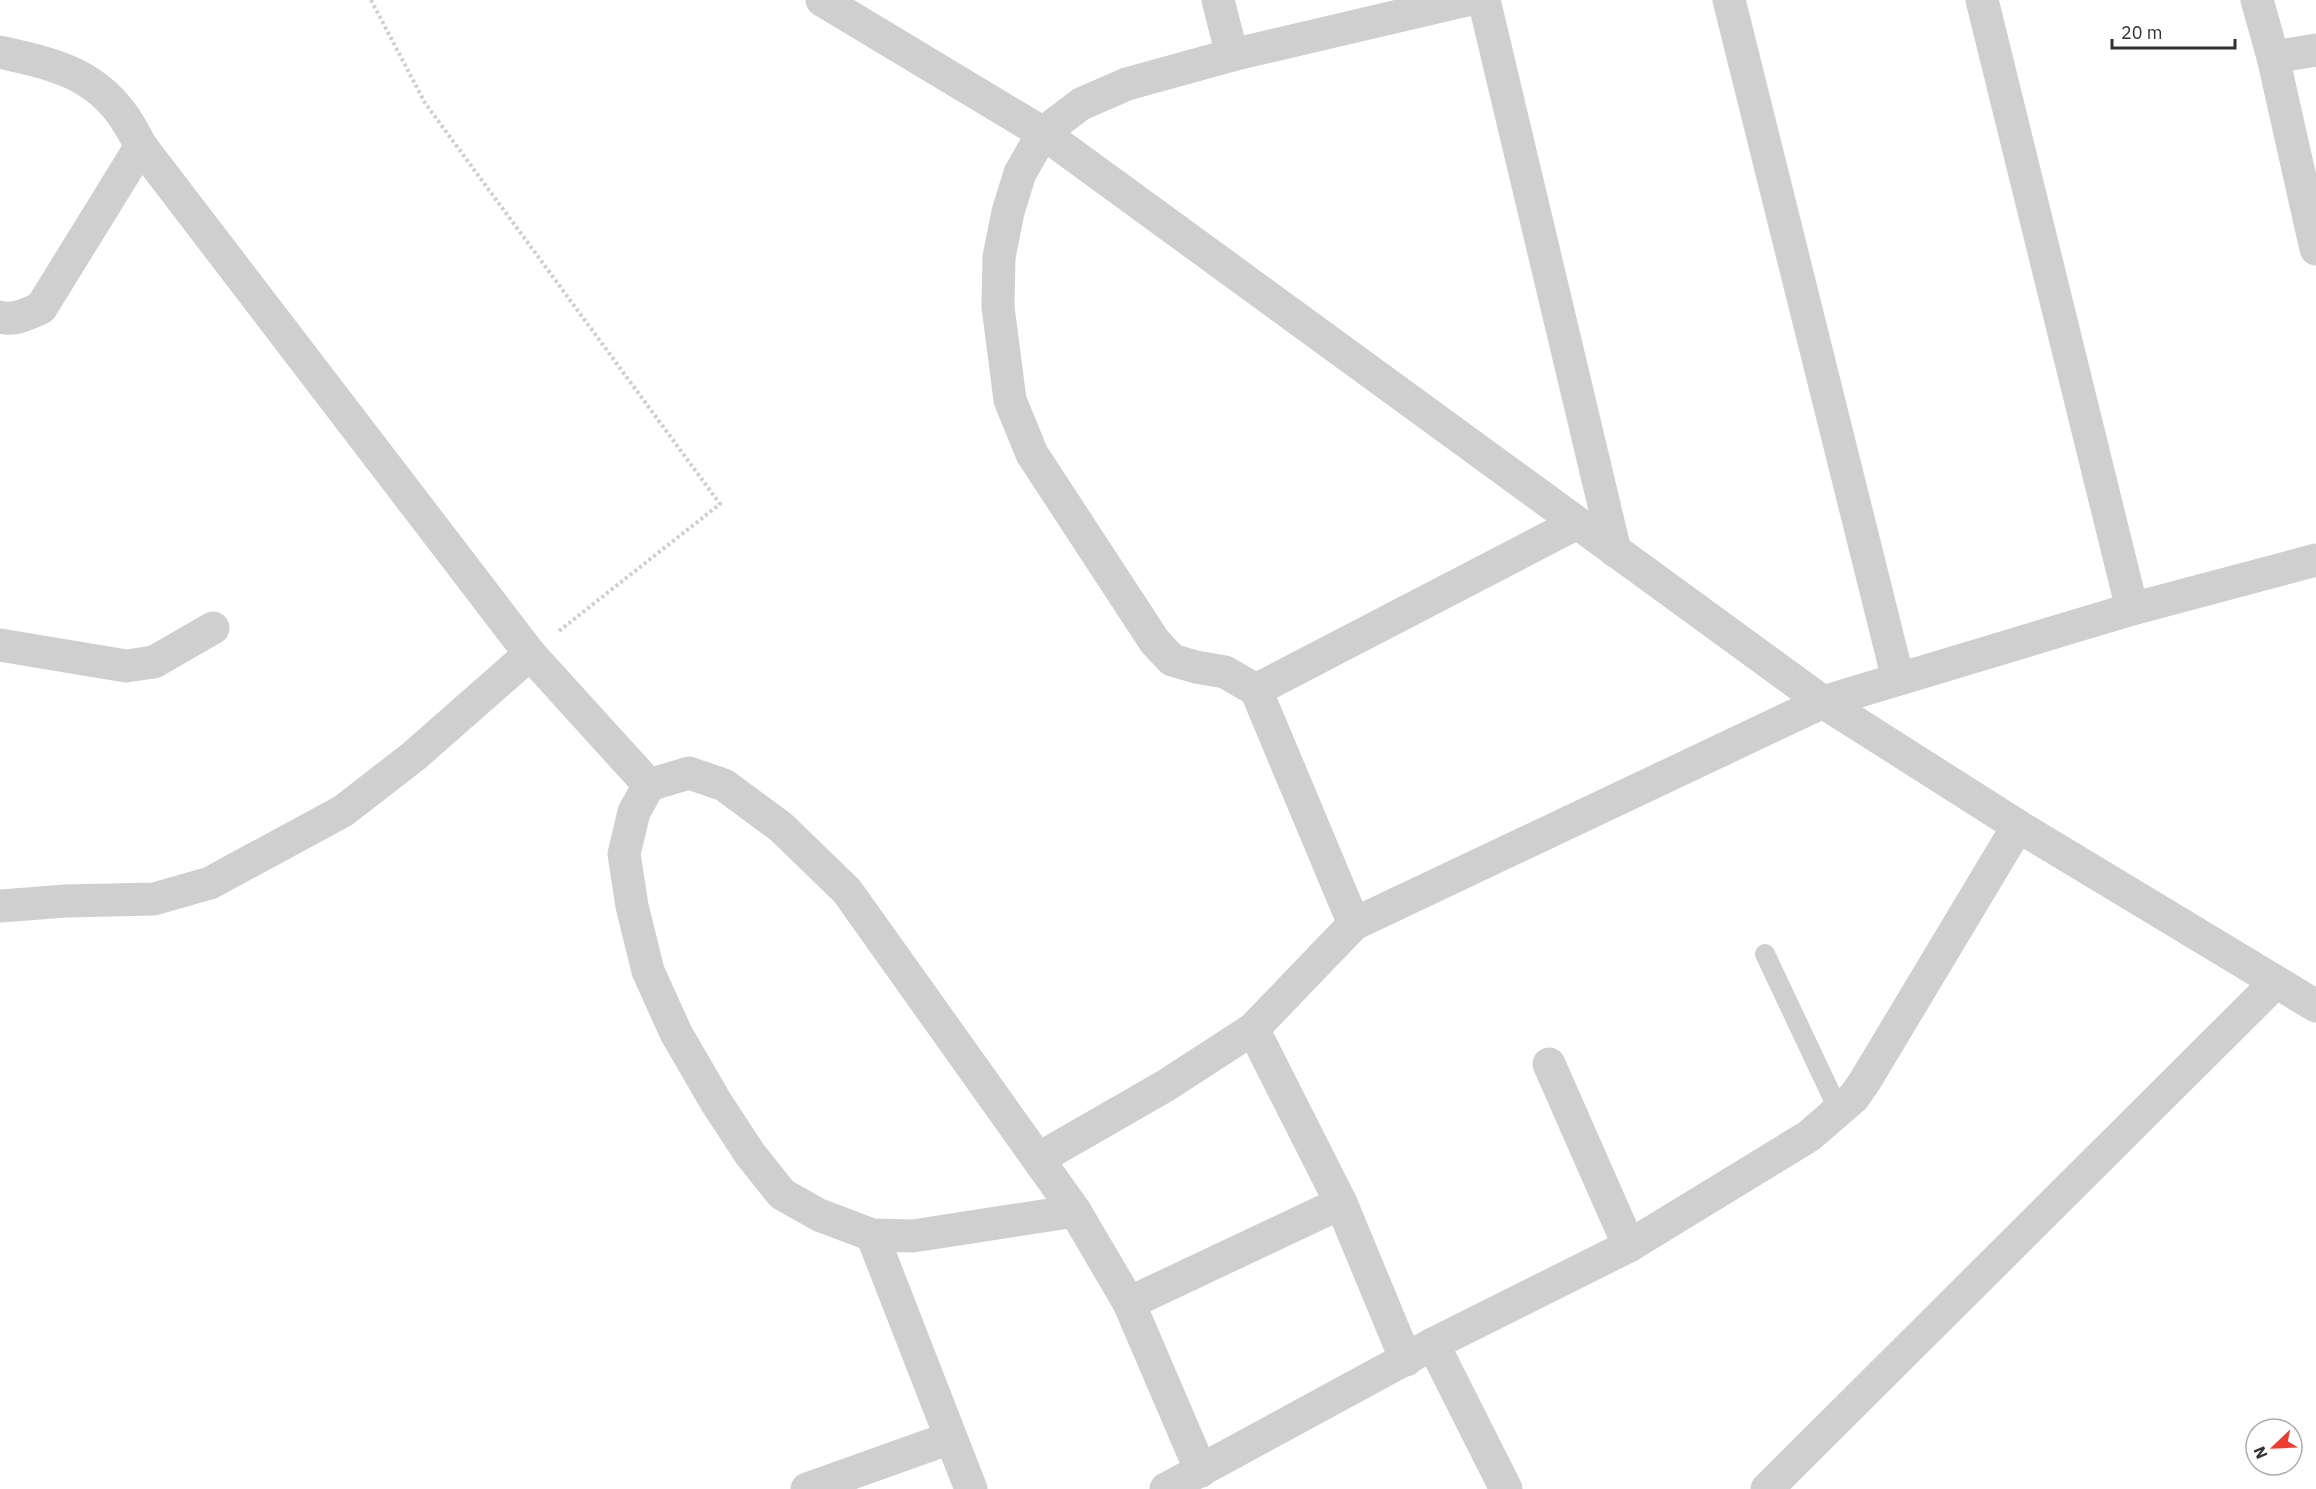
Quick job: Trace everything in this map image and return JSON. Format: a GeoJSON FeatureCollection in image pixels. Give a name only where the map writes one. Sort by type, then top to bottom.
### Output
{"type":"FeatureCollection","features":[{"type":"Feature","properties":{"kind":"street"},"geometry":{"type":"LineString","coordinates":[[822,0],[1044,133],[1823,702],[2018,826],[2316,1006]]}},
{"type":"Feature","properties":{"kind":"street"},"geometry":{"type":"LineString","coordinates":[[1218,0],[1232,55]]}},
{"type":"Feature","properties":{"kind":"street"},"geometry":{"type":"LineString","coordinates":[[1354,924],[1256,690],[1225,672],[1172,660],[1155,642],[1032,454],[1010,400],[998,307],[999,257],[1008,212],[1020,173],[1044,133],[1081,104],[1127,84],[1232,55],[1467,0]]}},
{"type":"Feature","properties":{"kind":"street"},"geometry":{"type":"LineString","coordinates":[[1484,0],[1616,551]]}},
{"type":"Feature","properties":{"kind":"street"},"geometry":{"type":"LineString","coordinates":[[1729,0],[1898,679]]}},
{"type":"Feature","properties":{"kind":"street"},"geometry":{"type":"LineString","coordinates":[[1982,0],[2132,609]]}},
{"type":"Feature","properties":{"kind":"street"},"geometry":{"type":"LineString","coordinates":[[2258,0],[2316,249]]}},
{"type":"Feature","properties":{"kind":"street"},"geometry":{"type":"LineString","coordinates":[[2272,57],[2316,50]]}},
{"type":"Feature","properties":{"kind":"street"},"geometry":{"type":"LineString","coordinates":[[0,52],[79,74],[102,92],[115,106],[141,146],[530,654],[650,785]]}},
{"type":"Feature","properties":{"kind":"street"},"geometry":{"type":"LineString","coordinates":[[0,317],[5,319],[24,316],[41,308],[141,146]]}},
{"type":"Feature","properties":{"kind":"street"},"geometry":{"type":"LineString","coordinates":[[1256,690],[1577,523]]}},
{"type":"Feature","properties":{"kind":"street"},"geometry":{"type":"LineString","coordinates":[[1038,1159],[1165,1086],[1253,1029],[1354,924],[1823,702],[2132,609],[2316,560]]}},
{"type":"Feature","properties":{"kind":"street"},"geometry":{"type":"LineString","coordinates":[[0,645],[126,666],[154,662],[213,628]]}},
{"type":"Feature","properties":{"kind":"street"},"geometry":{"type":"LineString","coordinates":[[0,906],[66,901],[154,899],[210,883],[344,811],[414,756],[530,654]]}},
{"type":"Feature","properties":{"kind":"street"},"geometry":{"type":"LineString","coordinates":[[1075,1211],[913,1236],[872,1235],[819,1215],[783,1194],[750,1154],[722,1111],[676,1033],[648,971],[632,906],[624,854],[634,812],[650,785],[689,773],[724,785],[789,835],[848,891],[1075,1211],[1129,1303],[1201,1471]]}},
{"type":"Feature","properties":{"kind":"street"},"geometry":{"type":"LineString","coordinates":[[1166,1489],[1419,1352],[1629,1246],[1809,1136],[1839,1112],[1854,1097],[1865,1081],[2018,826]]}},
{"type":"Feature","properties":{"kind":"street"},"geometry":{"type":"LineString","coordinates":[[1767,1489],[2275,983]]}},
{"type":"Feature","properties":{"kind":"street"},"geometry":{"type":"LineString","coordinates":[[1253,1029],[1419,1352],[1506,1489]]}},
{"type":"Feature","properties":{"kind":"street"},"geometry":{"type":"LineString","coordinates":[[1550,1064],[1629,1246]]}},
{"type":"Feature","properties":{"kind":"street"},"geometry":{"type":"LineString","coordinates":[[1129,1303],[1341,1203]]}},
{"type":"Feature","properties":{"kind":"street"},"geometry":{"type":"LineString","coordinates":[[872,1235],[972,1489]]}},
{"type":"Feature","properties":{"kind":"street"},"geometry":{"type":"LineString","coordinates":[[807,1489],[950,1438]]}},
{"type":"Feature","properties":{"kind":"lane"},"geometry":{"type":"LineString","coordinates":[[1765,954],[1839,1112]]}},
{"type":"Feature","properties":{"kind":"path"},"geometry":{"type":"LineString","coordinates":[[371,0],[425,103],[720,504],[530,654]]}}]}
